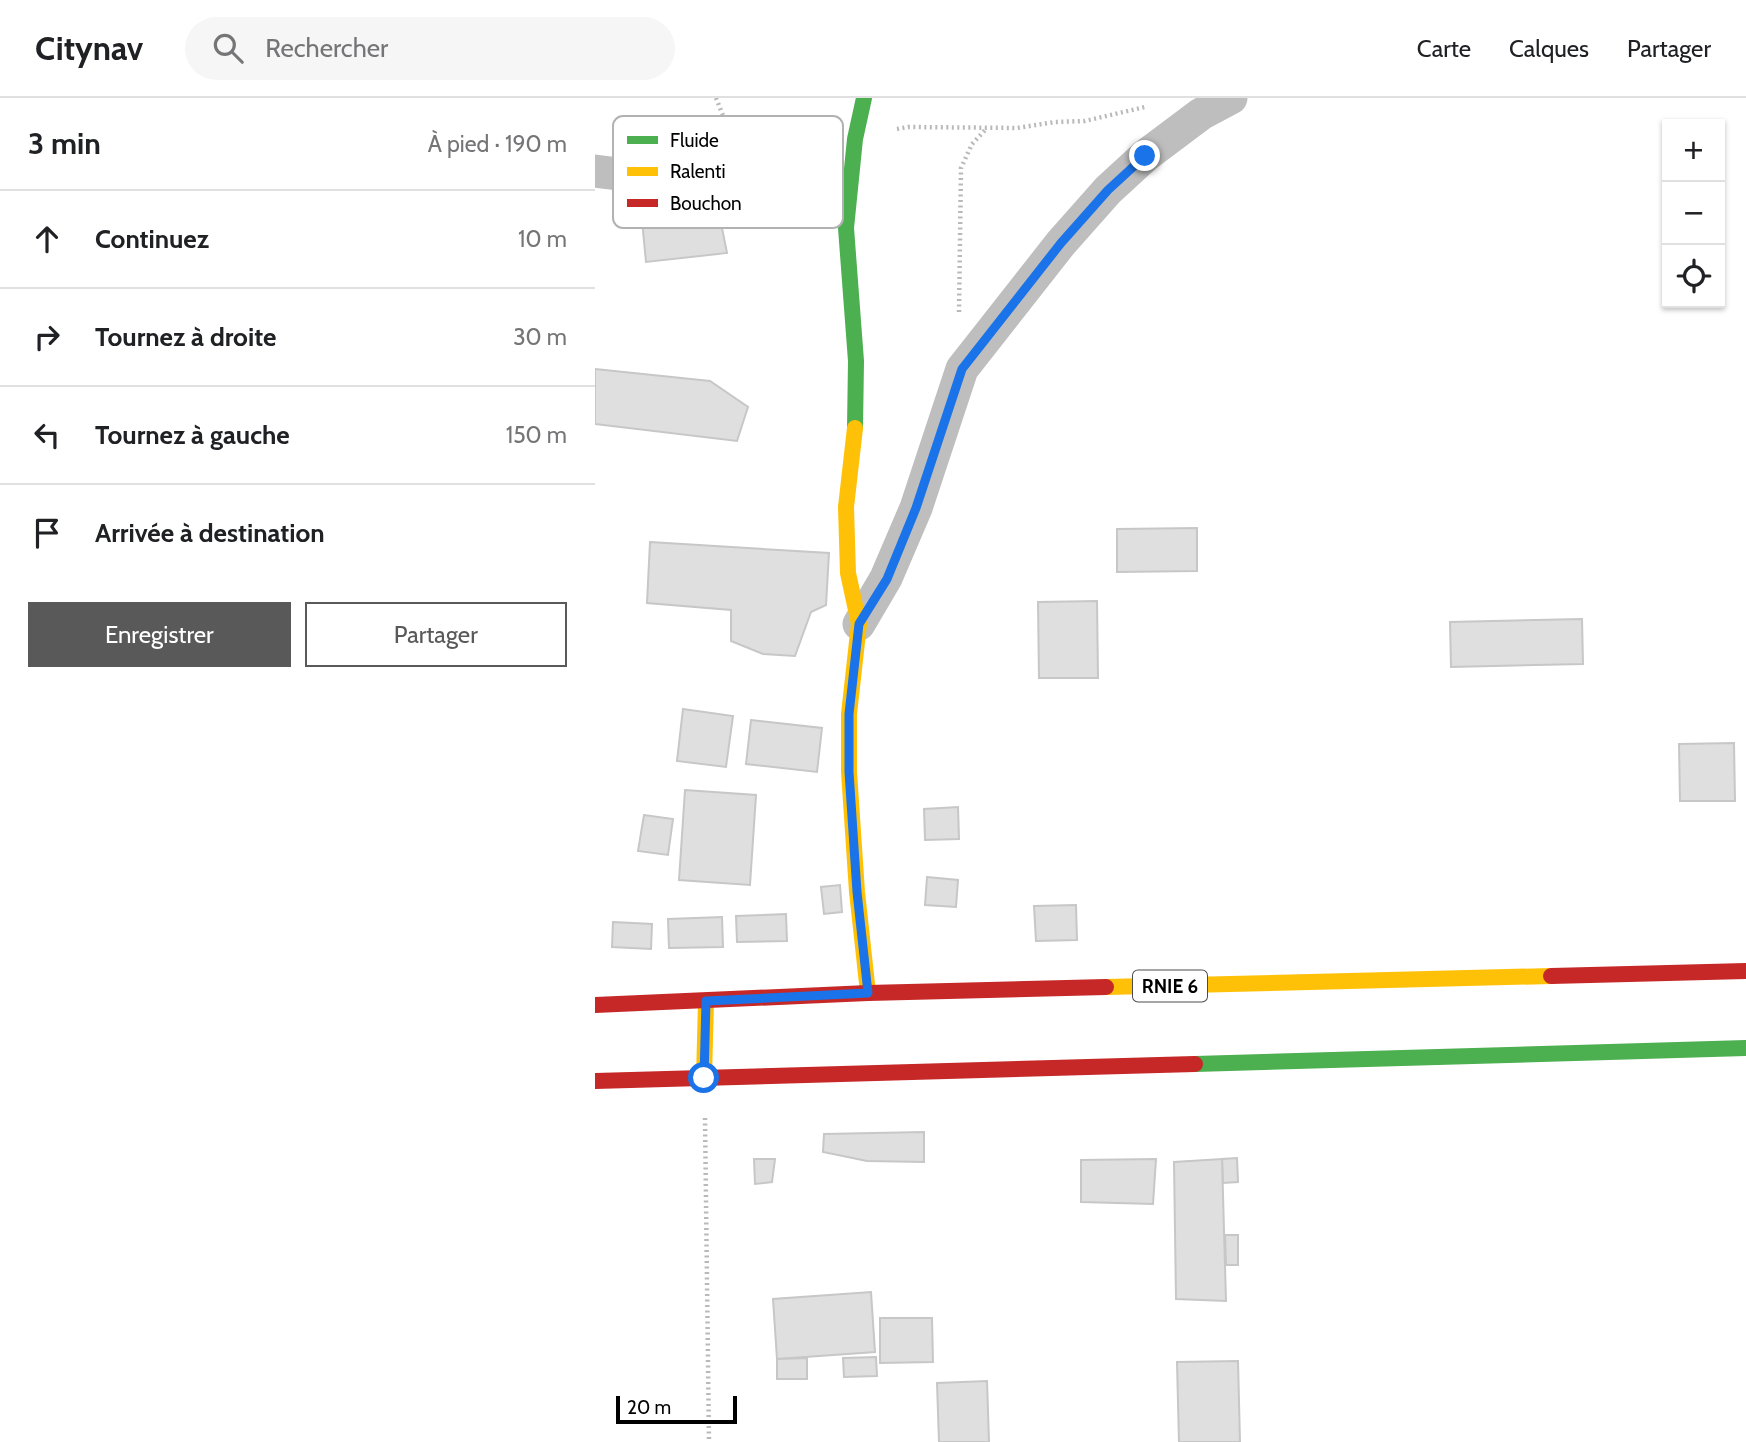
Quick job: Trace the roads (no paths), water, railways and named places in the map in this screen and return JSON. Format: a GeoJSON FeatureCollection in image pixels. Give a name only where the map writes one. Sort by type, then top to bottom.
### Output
{"type":"FeatureCollection","features":[{"type":"Feature","properties":{"kind":"main road"},"geometry":{"type":"LineString","coordinates":[[864,98],[855,139],[846,228],[856,361],[855,429],[846,507],[848,573],[859,624],[849,714],[849,772],[857,892],[868,993]]}},
{"type":"Feature","properties":{"kind":"main road","name":"RNIE 6"},"geometry":{"type":"LineString","coordinates":[[595,1005],[868,993],[1746,971]]}},
{"type":"Feature","properties":{"kind":"main road"},"geometry":{"type":"LineString","coordinates":[[704,1078],[706,1001]]}},
{"type":"Feature","properties":{"kind":"main road"},"geometry":{"type":"LineString","coordinates":[[595,1081],[1746,1048]]}},
{"type":"Feature","properties":{"kind":"street"},"geometry":{"type":"LineString","coordinates":[[859,624],[887,579],[916,508],[962,369],[1061,243],[1108,190],[1145,156],[1201,114],[1231,98]]}},
{"type":"Feature","properties":{"kind":"street"},"geometry":{"type":"LineString","coordinates":[[595,171],[613,173]]}}]}
